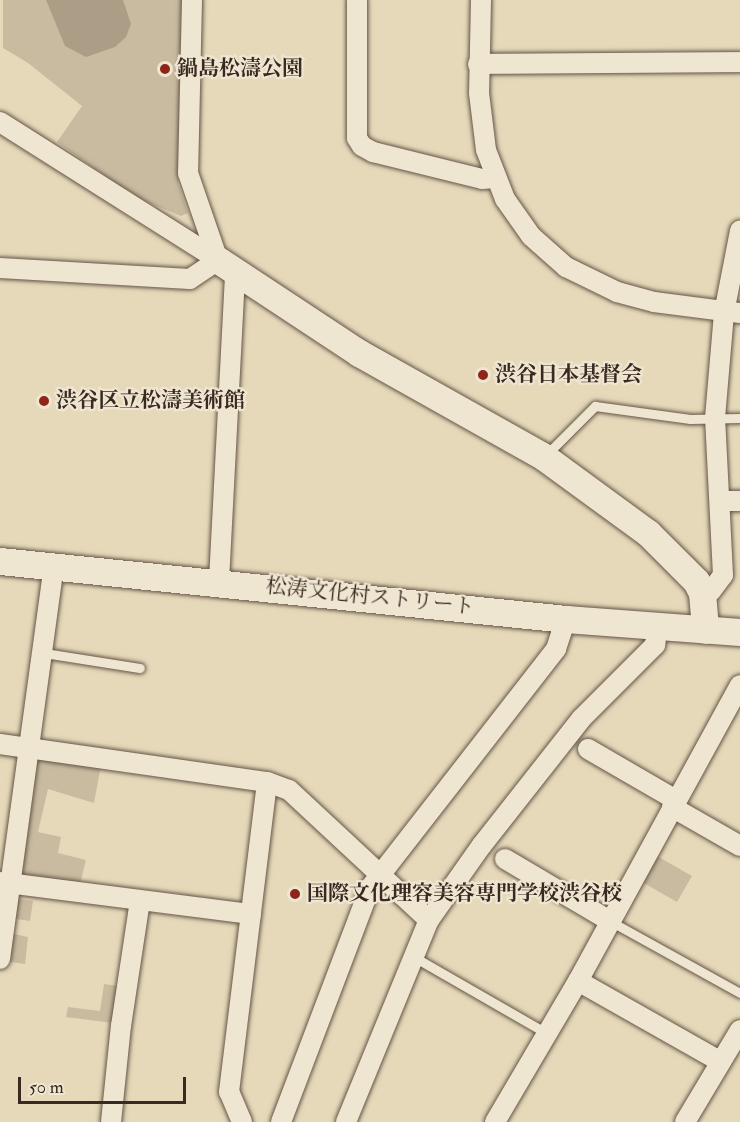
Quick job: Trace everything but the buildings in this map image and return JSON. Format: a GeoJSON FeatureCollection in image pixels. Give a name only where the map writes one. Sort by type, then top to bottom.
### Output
{"type":"FeatureCollection","features":[{"type":"Feature","properties":{"kind":"street"},"geometry":{"type":"LineString","coordinates":[[192,0],[188,173],[226,266],[219,581]]}},
{"type":"Feature","properties":{"kind":"street"},"geometry":{"type":"LineString","coordinates":[[357,0],[357,138],[362,146],[373,153],[482,179],[495,178]]}},
{"type":"Feature","properties":{"kind":"street"},"geometry":{"type":"LineString","coordinates":[[481,0],[478,64],[486,150],[495,178],[531,236],[566,267],[635,297],[732,313]]}},
{"type":"Feature","properties":{"kind":"street"},"geometry":{"type":"LineString","coordinates":[[478,64],[740,62]]}},
{"type":"Feature","properties":{"kind":"street"},"geometry":{"type":"LineString","coordinates":[[0,122],[359,352],[544,457],[648,533],[682,564],[702,593],[705,630]]}},
{"type":"Feature","properties":{"kind":"street"},"geometry":{"type":"LineString","coordinates":[[702,593],[711,591],[723,575],[715,418],[732,313],[740,231]]}},
{"type":"Feature","properties":{"kind":"street"},"geometry":{"type":"LineString","coordinates":[[0,268],[190,279],[226,266]]}},
{"type":"Feature","properties":{"kind":"street"},"geometry":{"type":"LineString","coordinates":[[720,501],[740,501]]}},
{"type":"Feature","properties":{"kind":"street","name":"松涛文化村ストリート"},"geometry":{"type":"LineString","coordinates":[[0,561],[219,581],[566,619],[740,632]]}},
{"type":"Feature","properties":{"kind":"street"},"geometry":{"type":"LineString","coordinates":[[0,959],[6,883],[31,748],[54,566]]}},
{"type":"Feature","properties":{"kind":"street"},"geometry":{"type":"LineString","coordinates":[[281,1122],[370,888],[380,872],[556,649],[566,619]]}},
{"type":"Feature","properties":{"kind":"street"},"geometry":{"type":"LineString","coordinates":[[346,1122],[429,920],[581,719],[655,645],[658,627]]}},
{"type":"Feature","properties":{"kind":"street"},"geometry":{"type":"LineString","coordinates":[[495,1122],[578,981],[740,685]]}},
{"type":"Feature","properties":{"kind":"street"},"geometry":{"type":"LineString","coordinates":[[0,744],[267,782],[289,790],[380,872],[429,920]]}},
{"type":"Feature","properties":{"kind":"street"},"geometry":{"type":"LineString","coordinates":[[588,749],[740,846]]}},
{"type":"Feature","properties":{"kind":"street"},"geometry":{"type":"LineString","coordinates":[[242,1122],[229,1092],[267,782]]}},
{"type":"Feature","properties":{"kind":"street"},"geometry":{"type":"LineString","coordinates":[[505,859],[610,921]]}},
{"type":"Feature","properties":{"kind":"street"},"geometry":{"type":"LineString","coordinates":[[6,883],[251,914]]}},
{"type":"Feature","properties":{"kind":"street"},"geometry":{"type":"LineString","coordinates":[[111,1122],[121,1026],[140,901]]}},
{"type":"Feature","properties":{"kind":"street"},"geometry":{"type":"LineString","coordinates":[[578,981],[721,1062]]}},
{"type":"Feature","properties":{"kind":"street"},"geometry":{"type":"LineString","coordinates":[[685,1122],[740,1030]]}},
{"type":"Feature","properties":{"kind":"lane"},"geometry":{"type":"LineString","coordinates":[[544,457],[595,406],[662,417],[740,418]]}},
{"type":"Feature","properties":{"kind":"lane"},"geometry":{"type":"LineString","coordinates":[[44,653],[140,668]]}},
{"type":"Feature","properties":{"kind":"lane"},"geometry":{"type":"LineString","coordinates":[[610,921],[740,993]]}},
{"type":"Feature","properties":{"kind":"lane"},"geometry":{"type":"LineString","coordinates":[[414,957],[546,1033]]}},
{"type":"Feature","properties":{"kind":"shaded area"},"geometry":{"type":"Polygon","coordinates":[[[3,0],[182,0],[178,184],[188,213],[181,216],[137,198],[57,142],[82,106],[28,63],[3,48],[3,0]]]}},
{"type":"Feature","properties":{"kind":"shaded area"},"geometry":{"type":"Polygon","coordinates":[[[46,0],[123,0],[131,24],[126,37],[115,47],[86,57],[65,46],[46,0]]]}},
{"type":"Feature","properties":{"kind":"shaded area"},"geometry":{"type":"Polygon","coordinates":[[[33,751],[102,760],[94,803],[48,789],[38,832],[61,837],[58,853],[86,860],[79,888],[15,880],[33,751]]]}},
{"type":"Feature","properties":{"kind":"shaded area"},"geometry":{"type":"Polygon","coordinates":[[[657,856],[692,876],[677,902],[642,882],[657,856]]]}},
{"type":"Feature","properties":{"kind":"shaded area"},"geometry":{"type":"Polygon","coordinates":[[[12,898],[33,901],[30,921],[16,919],[14,934],[28,937],[25,964],[3,961],[12,898]]]}},
{"type":"Feature","properties":{"kind":"shaded area"},"geometry":{"type":"Polygon","coordinates":[[[104,984],[118,986],[113,1023],[66,1017],[68,1007],[100,1011],[104,984]]]}},
{"type":"Feature","properties":{"kind":"place","name":"鍋島松濤公園"},"geometry":{"type":"Point","coordinates":[165,69]}},
{"type":"Feature","properties":{"kind":"place","name":"渋谷日本基督会"},"geometry":{"type":"Point","coordinates":[483,375]}},
{"type":"Feature","properties":{"kind":"place","name":"渋谷区立松濤美術館"},"geometry":{"type":"Point","coordinates":[44,401]}},
{"type":"Feature","properties":{"kind":"place","name":"国際文化理容美容専門学校渋谷校"},"geometry":{"type":"Point","coordinates":[295,894]}}]}
